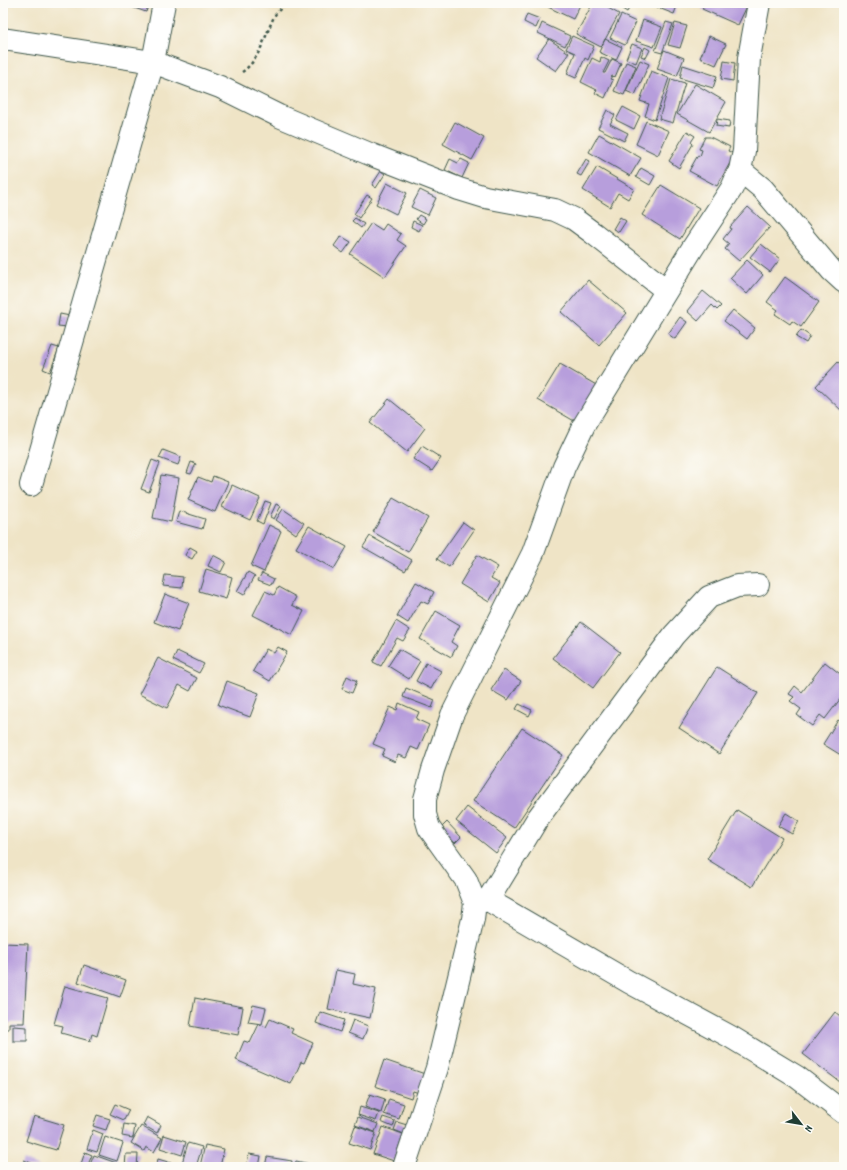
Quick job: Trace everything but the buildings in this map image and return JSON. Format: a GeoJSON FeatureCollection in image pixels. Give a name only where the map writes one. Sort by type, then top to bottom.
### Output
{"type":"FeatureCollection","features":[{"type":"Feature","properties":{"kind":"street"},"geometry":{"type":"LineString","coordinates":[[31,485],[152,62],[164,3]]}},
{"type":"Feature","properties":{"kind":"street"},"geometry":{"type":"LineString","coordinates":[[758,3],[748,58],[744,151],[740,170],[732,188],[666,290],[584,425],[564,467],[533,552],[452,715],[433,770],[426,799],[425,814],[429,828],[481,902],[731,1037],[797,1077],[844,1113]]}},
{"type":"Feature","properties":{"kind":"street"},"geometry":{"type":"LineString","coordinates":[[3,39],[152,62],[220,87],[286,119],[459,189],[485,197],[555,210],[574,219],[666,290]]}},
{"type":"Feature","properties":{"kind":"street"},"geometry":{"type":"LineString","coordinates":[[740,170],[763,189],[832,271],[844,282]]}},
{"type":"Feature","properties":{"kind":"street"},"geometry":{"type":"LineString","coordinates":[[404,1167],[437,1068],[473,919],[481,902],[538,818],[674,635],[709,597],[738,586],[758,585]]}},
{"type":"Feature","properties":{"kind":"path"},"geometry":{"type":"LineString","coordinates":[[220,87],[249,67],[267,37],[276,14],[286,3]]}}]}
